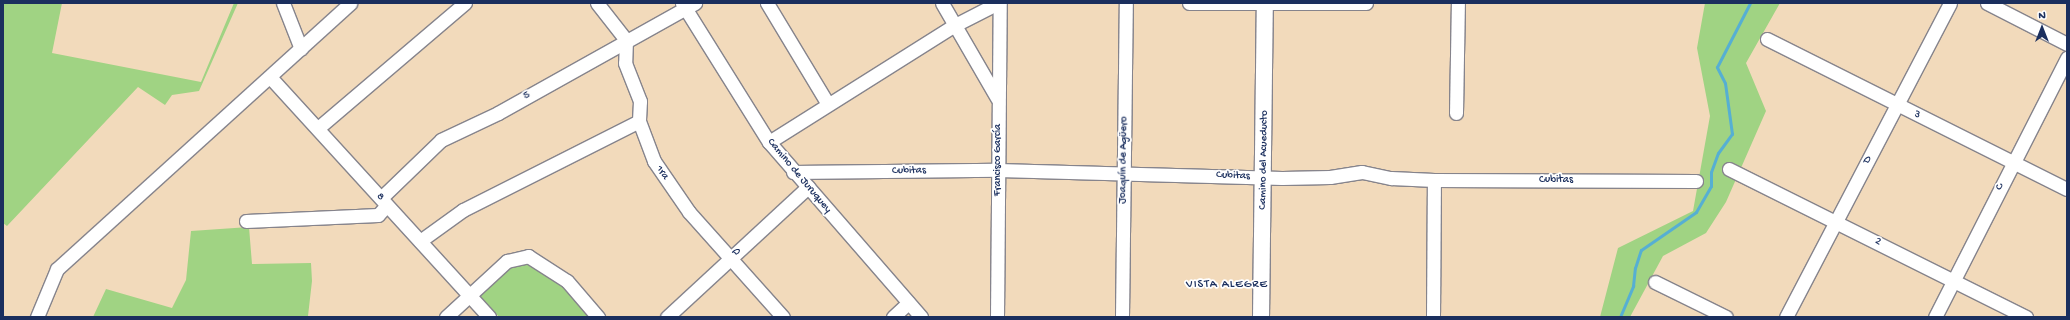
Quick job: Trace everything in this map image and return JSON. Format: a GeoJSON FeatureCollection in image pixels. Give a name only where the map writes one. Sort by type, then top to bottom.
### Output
{"type":"FeatureCollection","features":[{"type":"Feature","properties":{"kind":"main road","name":"Camino del Acueducto"},"geometry":{"type":"LineString","coordinates":[[1261,317],[1264,177],[1265,4]]}},
{"type":"Feature","properties":{"kind":"street"},"geometry":{"type":"LineString","coordinates":[[283,3],[301,49]]}},
{"type":"Feature","properties":{"kind":"street"},"geometry":{"type":"LineString","coordinates":[[37,317],[57,269],[350,3]]}},
{"type":"Feature","properties":{"kind":"street"},"geometry":{"type":"LineString","coordinates":[[318,128],[465,3]]}},
{"type":"Feature","properties":{"kind":"street"},"geometry":{"type":"LineString","coordinates":[[597,3],[626,40]]}},
{"type":"Feature","properties":{"kind":"street"},"geometry":{"type":"LineString","coordinates":[[767,3],[828,104]]}},
{"type":"Feature","properties":{"kind":"street"},"geometry":{"type":"LineString","coordinates":[[942,3],[998,100]]}},
{"type":"Feature","properties":{"kind":"street"},"geometry":{"type":"LineString","coordinates":[[769,142],[955,25],[999,3]]}},
{"type":"Feature","properties":{"kind":"street","name":"Francisco García"},"geometry":{"type":"LineString","coordinates":[[997,317],[999,3]]}},
{"type":"Feature","properties":{"kind":"street","name":"Joaquín de Agüero"},"geometry":{"type":"LineString","coordinates":[[1122,317],[1126,3]]}},
{"type":"Feature","properties":{"kind":"street"},"geometry":{"type":"LineString","coordinates":[[1189,3],[1366,3]]}},
{"type":"Feature","properties":{"kind":"street"},"geometry":{"type":"LineString","coordinates":[[1456,113],[1458,3]]}},
{"type":"Feature","properties":{"kind":"street","name":"D"},"geometry":{"type":"LineString","coordinates":[[1786,317],[1950,3]]}},
{"type":"Feature","properties":{"kind":"street"},"geometry":{"type":"LineString","coordinates":[[1987,3],[2067,44]]}},
{"type":"Feature","properties":{"kind":"street","name":"5"},"geometry":{"type":"LineString","coordinates":[[246,221],[378,215],[384,202],[441,140],[498,113],[687,5]]}},
{"type":"Feature","properties":{"kind":"street","name":"Camino de Juruquey"},"geometry":{"type":"LineString","coordinates":[[687,5],[769,142],[793,172],[808,187],[921,317]]}},
{"type":"Feature","properties":{"kind":"street","name":"3"},"geometry":{"type":"LineString","coordinates":[[1767,39],[2067,189]]}},
{"type":"Feature","properties":{"kind":"street","name":"1ra"},"geometry":{"type":"LineString","coordinates":[[626,40],[625,63],[640,101],[639,121],[654,161],[689,212],[783,317]]}},
{"type":"Feature","properties":{"kind":"street","name":"C"},"geometry":{"type":"LineString","coordinates":[[1935,317],[2067,58]]}},
{"type":"Feature","properties":{"kind":"street","name":"8"},"geometry":{"type":"LineString","coordinates":[[270,77],[489,317]]}},
{"type":"Feature","properties":{"kind":"street"},"geometry":{"type":"LineString","coordinates":[[420,241],[463,210],[639,121]]}},
{"type":"Feature","properties":{"kind":"street","name":"2"},"geometry":{"type":"LineString","coordinates":[[1728,169],[2026,317]]}},
{"type":"Feature","properties":{"kind":"street","name":"Cubitas"},"geometry":{"type":"LineString","coordinates":[[793,172],[998,170],[1264,177],[1330,177],[1362,172],[1391,178],[1434,180],[1696,181]]}},
{"type":"Feature","properties":{"kind":"street"},"geometry":{"type":"LineString","coordinates":[[1433,317],[1434,180]]}},
{"type":"Feature","properties":{"kind":"street","name":"D"},"geometry":{"type":"LineString","coordinates":[[667,317],[808,187]]}},
{"type":"Feature","properties":{"kind":"street"},"geometry":{"type":"LineString","coordinates":[[446,317],[507,261],[528,256],[567,281],[598,317]]}},
{"type":"Feature","properties":{"kind":"street"},"geometry":{"type":"LineString","coordinates":[[1656,282],[1726,317]]}},
{"type":"Feature","properties":{"kind":"street"},"geometry":{"type":"LineString","coordinates":[[893,317],[908,302]]}},
{"type":"Feature","properties":{"kind":"green space"},"geometry":{"type":"Polygon","coordinates":[[[3,3],[62,3],[52,53],[201,82],[234,3],[238,3],[199,91],[172,95],[165,105],[138,87],[7,226],[3,223],[3,3]]]}},
{"type":"Feature","properties":{"kind":"green space"},"geometry":{"type":"Polygon","coordinates":[[[1705,3],[1780,3],[1746,63],[1766,111],[1726,202],[1706,233],[1663,256],[1630,317],[1600,317],[1618,248],[1693,211],[1710,116],[1697,48],[1705,3]]]}},
{"type":"Feature","properties":{"kind":"green space"},"geometry":{"type":"Polygon","coordinates":[[[249,227],[252,264],[311,263],[312,281],[308,316],[93,317],[106,289],[172,308],[186,280],[191,231],[249,227]]]}},
{"type":"Feature","properties":{"kind":"green space"},"geometry":{"type":"Polygon","coordinates":[[[524,261],[565,285],[591,317],[499,317],[481,297],[481,294],[514,263],[524,261]]]}},
{"type":"Feature","properties":{"kind":"waterway"},"geometry":{"type":"LineString","coordinates":[[1620,317],[1633,286],[1635,268],[1641,250],[1696,212],[1711,186],[1711,172],[1718,153],[1732,134],[1725,83],[1717,67],[1750,3]]}},
{"type":"Feature","properties":{"kind":"district","name":"VISTA ALEGRE"},"geometry":{"type":"Point","coordinates":[1227,286]}}]}
